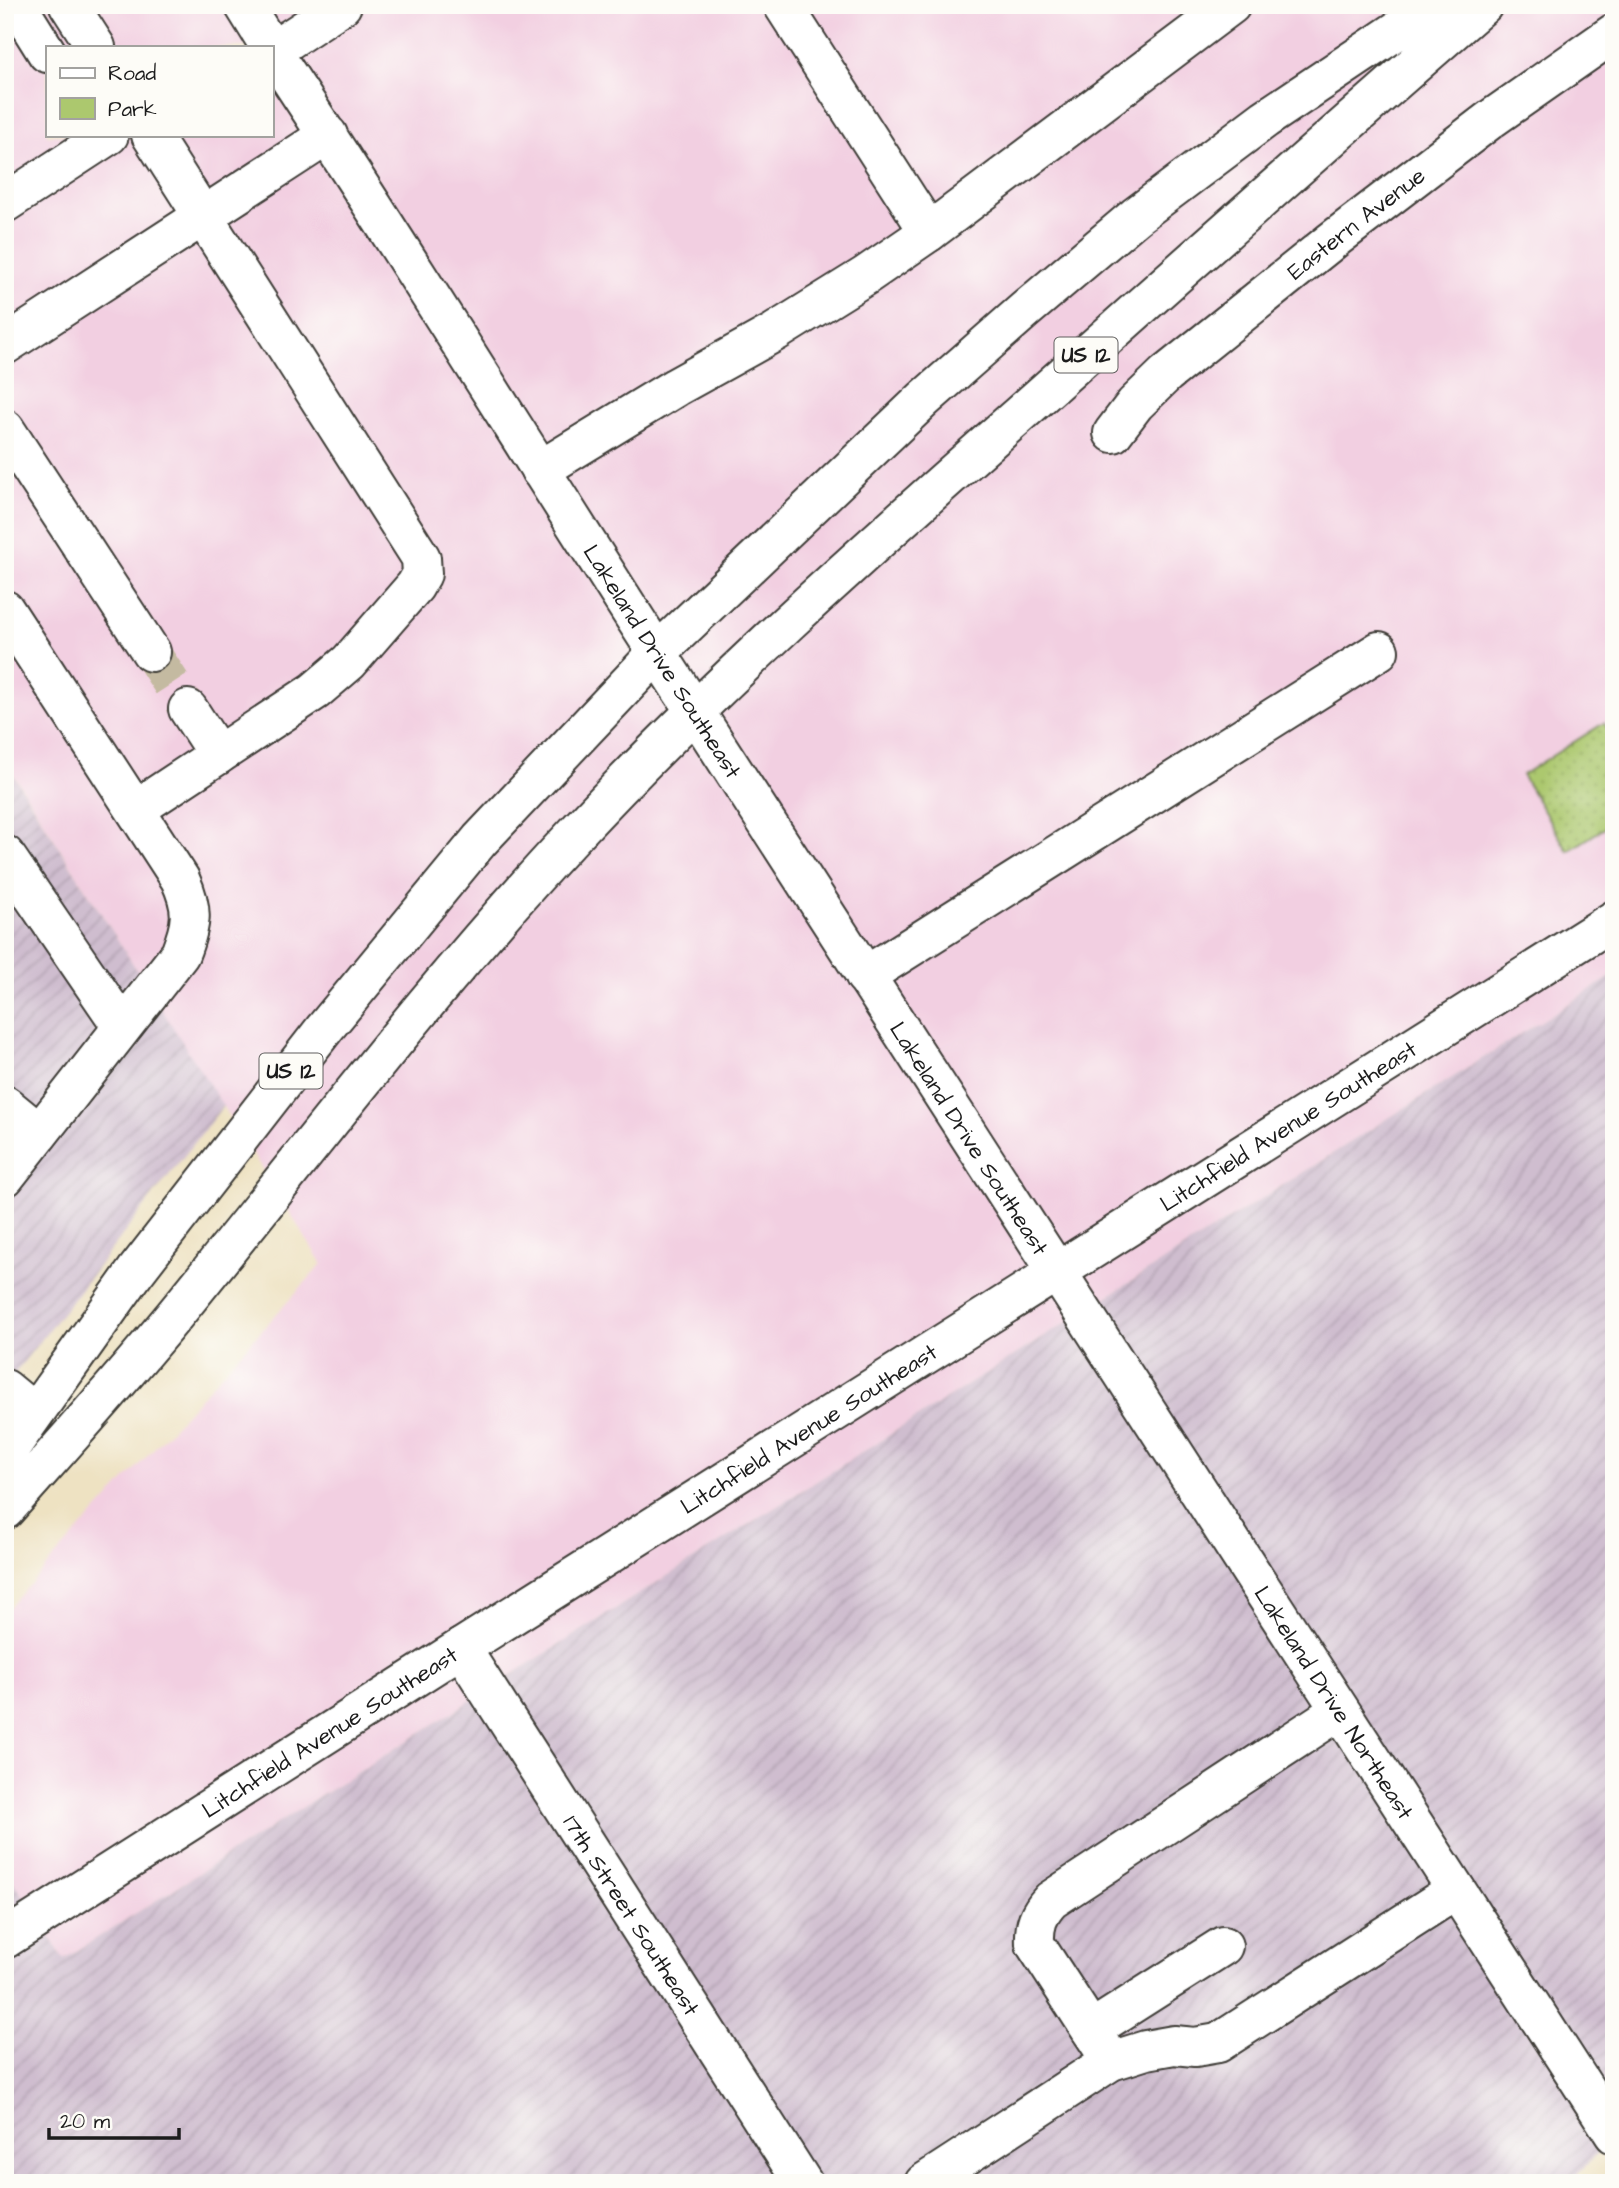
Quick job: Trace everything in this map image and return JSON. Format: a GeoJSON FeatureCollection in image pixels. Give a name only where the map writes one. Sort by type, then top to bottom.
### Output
{"type":"FeatureCollection","features":[{"type":"Feature","properties":{"kind":"main road"},"geometry":{"type":"LineString","coordinates":[[18,5],[46,51]]}},
{"type":"Feature","properties":{"kind":"main road"},"geometry":{"type":"LineString","coordinates":[[69,5],[95,46]]}},
{"type":"Feature","properties":{"kind":"main road","name":"Lakeland Drive Southeast"},"geometry":{"type":"LineString","coordinates":[[244,5],[269,46]]}},
{"type":"Feature","properties":{"kind":"main road"},"geometry":{"type":"LineString","coordinates":[[273,48],[342,5]]}},
{"type":"Feature","properties":{"kind":"main road"},"geometry":{"type":"LineString","coordinates":[[783,5],[929,232]]}},
{"type":"Feature","properties":{"kind":"main road"},"geometry":{"type":"LineString","coordinates":[[540,470],[676,387],[829,300],[929,232],[1231,5]]}},
{"type":"Feature","properties":{"kind":"main road","name":"US 12"},"geometry":{"type":"LineString","coordinates":[[5,1455],[136,1271],[333,1017],[480,841],[657,653],[924,399],[1126,225],[1265,119],[1435,5]]}},
{"type":"Feature","properties":{"kind":"main road","name":"US 12"},"geometry":{"type":"LineString","coordinates":[[5,1510],[174,1316],[398,1037],[571,838],[788,623],[915,507],[1309,155],[1483,5]]}},
{"type":"Feature","properties":{"kind":"main road","name":"Eastern Avenue"},"geometry":{"type":"LineString","coordinates":[[1113,433],[1135,404],[1166,374],[1333,240],[1491,119],[1614,33]]}},
{"type":"Feature","properties":{"kind":"main road","name":"Lakeland Drive Southeast"},"geometry":{"type":"LineString","coordinates":[[273,52],[1055,1272]]}},
{"type":"Feature","properties":{"kind":"main road"},"geometry":{"type":"LineString","coordinates":[[5,345],[327,135]]}},
{"type":"Feature","properties":{"kind":"main road"},"geometry":{"type":"LineString","coordinates":[[136,809],[315,691],[349,662],[415,586],[422,574],[421,558],[152,136]]}},
{"type":"Feature","properties":{"kind":"main road"},"geometry":{"type":"LineString","coordinates":[[5,202],[102,137]]}},
{"type":"Feature","properties":{"kind":"main road"},"geometry":{"type":"LineString","coordinates":[[5,429],[151,652]]}},
{"type":"Feature","properties":{"kind":"main road"},"geometry":{"type":"LineString","coordinates":[[5,1177],[180,954],[189,931],[191,915],[188,897],[180,879],[136,809],[9,624]]}},
{"type":"Feature","properties":{"kind":"main road"},"geometry":{"type":"LineString","coordinates":[[865,976],[1379,651]]}},
{"type":"Feature","properties":{"kind":"main road"},"geometry":{"type":"LineString","coordinates":[[188,709],[218,755]]}},
{"type":"Feature","properties":{"kind":"main road"},"geometry":{"type":"LineString","coordinates":[[5,855],[115,1016],[126,1023]]}},
{"type":"Feature","properties":{"kind":"main road","name":"Litchfield Avenue Southeast"},"geometry":{"type":"LineString","coordinates":[[5,1939],[1614,920]]}},
{"type":"Feature","properties":{"kind":"main road"},"geometry":{"type":"LineString","coordinates":[[5,1105],[40,1133]]}},
{"type":"Feature","properties":{"kind":"main road","name":"Lakeland Drive Northeast"},"geometry":{"type":"LineString","coordinates":[[1055,1272],[1614,2134]]}},
{"type":"Feature","properties":{"kind":"main road"},"geometry":{"type":"LineString","coordinates":[[5,1389],[34,1413]]}},
{"type":"Feature","properties":{"kind":"main road","name":"17th Street Southeast"},"geometry":{"type":"LineString","coordinates":[[461,1648],[803,2183]]}},
{"type":"Feature","properties":{"kind":"main road"},"geometry":{"type":"LineString","coordinates":[[1101,2046],[1035,1944],[1034,1928],[1040,1912],[1051,1900],[1339,1710]]}},
{"type":"Feature","properties":{"kind":"main road"},"geometry":{"type":"LineString","coordinates":[[1101,2046],[1146,2050],[1174,2045],[1195,2047],[1219,2043],[1456,1890]]}},
{"type":"Feature","properties":{"kind":"main road"},"geometry":{"type":"LineString","coordinates":[[924,2183],[1101,2046],[1223,1946]]}},
{"type":"Feature","properties":{"kind":"shaded area"},"geometry":{"type":"Polygon","coordinates":[[[5,5],[1614,5],[1614,975],[64,1959],[5,1869],[5,1612],[322,1264],[5,761],[5,5]]]}},
{"type":"Feature","properties":{"kind":"shaded area"},"geometry":{"type":"Polygon","coordinates":[[[5,762],[223,1106],[5,1386],[5,762]]]}},
{"type":"Feature","properties":{"kind":"shaded area"},"geometry":{"type":"Polygon","coordinates":[[[1614,975],[1614,2137],[1568,2183],[5,2183],[5,1869],[64,1959],[1614,975]]]}},
{"type":"Feature","properties":{"kind":"green space"},"geometry":{"type":"Polygon","coordinates":[[[1604,723],[1614,739],[1614,822],[1568,851],[1522,775],[1604,723]]]}},
{"type":"Feature","properties":{"kind":"tunnel"},"geometry":{"type":"LineString","coordinates":[[151,652],[188,709]]}}]}
